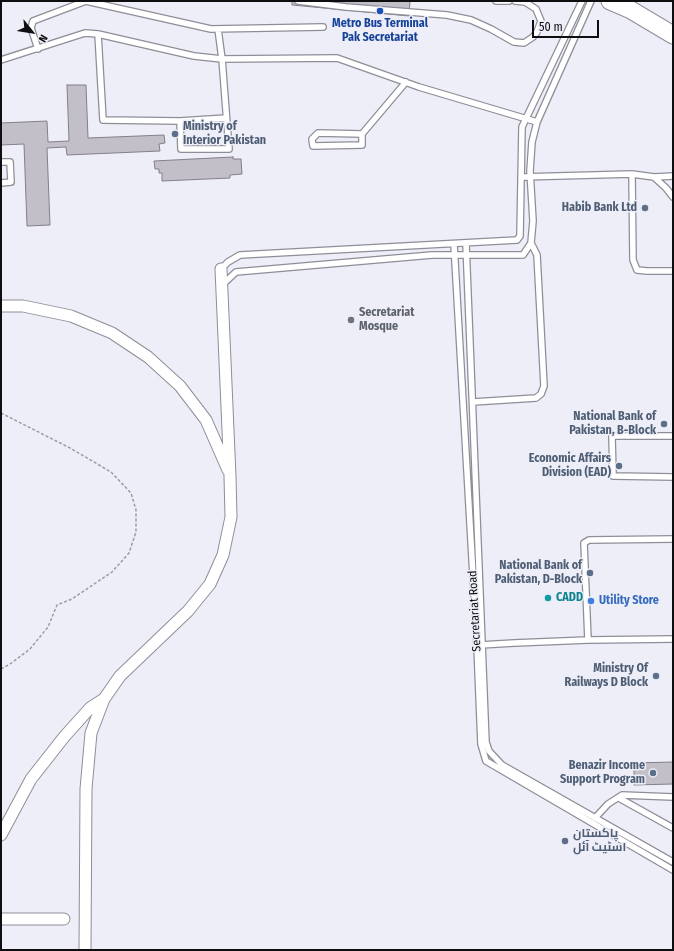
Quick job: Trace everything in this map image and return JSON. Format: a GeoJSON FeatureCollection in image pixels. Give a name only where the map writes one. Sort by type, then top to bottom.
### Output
{"type":"FeatureCollection","features":[{"type":"Feature","properties":{"kind":"main road"},"geometry":{"type":"LineString","coordinates":[[610,1],[631,10],[673,35]]}},
{"type":"Feature","properties":{"kind":"street"},"geometry":{"type":"LineString","coordinates":[[86,950],[86,790],[91,734],[104,699],[120,676],[188,611],[210,584],[223,555],[231,517],[221,269]]}},
{"type":"Feature","properties":{"kind":"street"},"geometry":{"type":"LineString","coordinates":[[1,306],[23,306],[71,316],[112,333],[148,357],[180,386],[206,420],[230,476]]}},
{"type":"Feature","properties":{"kind":"street"},"geometry":{"type":"LineString","coordinates":[[1,835],[31,779],[64,737],[90,708],[104,699]]}},
{"type":"Feature","properties":{"kind":"street"},"geometry":{"type":"LineString","coordinates":[[1,919],[64,919]]}},
{"type":"Feature","properties":{"kind":"lane"},"geometry":{"type":"LineString","coordinates":[[38,49],[31,28],[33,21],[86,1],[211,29],[323,27]]}},
{"type":"Feature","properties":{"kind":"lane"},"geometry":{"type":"LineString","coordinates":[[298,1],[346,7],[447,15],[470,20],[491,29],[514,42],[524,43],[533,37],[537,32],[541,21],[536,9],[524,2],[515,1]]}},
{"type":"Feature","properties":{"kind":"lane"},"geometry":{"type":"LineString","coordinates":[[496,1],[509,1]]}},
{"type":"Feature","properties":{"kind":"lane"},"geometry":{"type":"LineString","coordinates":[[221,269],[228,262],[240,255],[466,244],[517,240],[520,236],[522,127],[582,1]]}},
{"type":"Feature","properties":{"kind":"lane"},"geometry":{"type":"LineString","coordinates":[[222,286],[227,279],[236,272],[432,255],[523,255],[531,243],[533,221],[530,176],[532,142],[537,122],[591,1]]}},
{"type":"Feature","properties":{"kind":"lane"},"geometry":{"type":"LineString","coordinates":[[180,121],[181,149],[229,149],[222,59],[218,29]]}},
{"type":"Feature","properties":{"kind":"lane"},"geometry":{"type":"LineString","coordinates":[[1,60],[85,33],[98,34],[194,56],[222,59],[337,58],[406,82],[537,122]]}},
{"type":"Feature","properties":{"kind":"lane"},"geometry":{"type":"LineString","coordinates":[[98,34],[103,120],[180,121],[226,118]]}},
{"type":"Feature","properties":{"kind":"lane"},"geometry":{"type":"LineString","coordinates":[[362,134],[318,134],[312,139],[313,146],[362,145],[362,134],[406,82]]}},
{"type":"Feature","properties":{"kind":"lane"},"geometry":{"type":"LineString","coordinates":[[1,162],[10,162],[11,182],[1,183]]}},
{"type":"Feature","properties":{"kind":"lane"},"geometry":{"type":"LineString","coordinates":[[521,177],[632,174],[654,177],[673,176]]}},
{"type":"Feature","properties":{"kind":"lane"},"geometry":{"type":"LineString","coordinates":[[632,174],[634,260],[637,270],[673,271]]}},
{"type":"Feature","properties":{"kind":"lane"},"geometry":{"type":"LineString","coordinates":[[654,177],[673,197]]}},
{"type":"Feature","properties":{"kind":"lane"},"geometry":{"type":"LineString","coordinates":[[473,402],[536,398],[544,386],[537,255],[531,243]]}},
{"type":"Feature","properties":{"kind":"lane","name":"Secretariat Road"},"geometry":{"type":"LineString","coordinates":[[454,244],[486,742],[489,751],[502,765],[673,862]]}},
{"type":"Feature","properties":{"kind":"lane","name":"Secretariat Road"},"geometry":{"type":"LineString","coordinates":[[466,244],[473,402],[480,645],[481,744],[486,761],[673,870]]}},
{"type":"Feature","properties":{"kind":"lane"},"geometry":{"type":"LineString","coordinates":[[673,436],[612,436],[613,476],[673,478]]}},
{"type":"Feature","properties":{"kind":"lane"},"geometry":{"type":"LineString","coordinates":[[588,640],[584,543],[588,540],[673,539]]}},
{"type":"Feature","properties":{"kind":"lane"},"geometry":{"type":"LineString","coordinates":[[480,645],[588,640],[673,639]]}},
{"type":"Feature","properties":{"kind":"lane"},"geometry":{"type":"LineString","coordinates":[[595,818],[608,804],[622,795],[673,797]]}},
{"type":"Feature","properties":{"kind":"lane"},"geometry":{"type":"LineString","coordinates":[[619,798],[673,828]]}},
{"type":"Feature","properties":{"kind":"path"},"geometry":{"type":"LineString","coordinates":[[1,413],[70,448],[111,472],[131,493],[136,510],[136,532],[129,553],[112,572],[72,599],[57,605],[48,627],[30,648],[10,664],[1,668]]}},
{"type":"Feature","properties":{"kind":"building","name":"Metro Bus Terminal Pak Secretariat"},"geometry":{"type":"Polygon","coordinates":[[[292,1],[410,1],[409,16],[292,5],[292,1]]]}},
{"type":"Feature","properties":{"kind":"building"},"geometry":{"type":"Polygon","coordinates":[[[67,85],[86,85],[88,138],[164,135],[165,143],[159,144],[160,151],[67,155],[66,147],[47,148],[50,225],[27,226],[24,144],[1,145],[1,123],[47,121],[48,142],[69,141],[67,85]]]}},
{"type":"Feature","properties":{"kind":"building"},"geometry":{"type":"Polygon","coordinates":[[[233,157],[233,159],[241,159],[242,174],[230,175],[230,178],[162,181],[162,173],[159,173],[159,169],[155,169],[154,161],[233,157]]]}},
{"type":"Feature","properties":{"kind":"building","name":"Benazir Income Support Program"},"geometry":{"type":"Polygon","coordinates":[[[673,762],[673,784],[634,785],[634,763],[673,762]]]}},
{"type":"Feature","properties":{"kind":"place","name":"Metro Bus Terminal Pak Secretariat"},"geometry":{"type":"Point","coordinates":[380,11]}},
{"type":"Feature","properties":{"kind":"place","name":"Ministry of Interior Pakistan"},"geometry":{"type":"Point","coordinates":[175,134]}},
{"type":"Feature","properties":{"kind":"place","name":"Habib Bank Ltd"},"geometry":{"type":"Point","coordinates":[645,208]}},
{"type":"Feature","properties":{"kind":"place","name":"Secretariat Mosque"},"geometry":{"type":"Point","coordinates":[351,320]}},
{"type":"Feature","properties":{"kind":"place","name":"National Bank of Pakistan, B-Block"},"geometry":{"type":"Point","coordinates":[664,424]}},
{"type":"Feature","properties":{"kind":"place","name":"Economic Affairs Division (EAD)"},"geometry":{"type":"Point","coordinates":[619,466]}},
{"type":"Feature","properties":{"kind":"place","name":"National Bank of Pakistan, D-Block"},"geometry":{"type":"Point","coordinates":[590,573]}},
{"type":"Feature","properties":{"kind":"place","name":"CADD"},"geometry":{"type":"Point","coordinates":[548,598]}},
{"type":"Feature","properties":{"kind":"place","name":"Utility Store"},"geometry":{"type":"Point","coordinates":[591,601]}},
{"type":"Feature","properties":{"kind":"place","name":"Ministry Of Railways D Block"},"geometry":{"type":"Point","coordinates":[656,676]}},
{"type":"Feature","properties":{"kind":"place","name":"Benazir Income Support Program"},"geometry":{"type":"Point","coordinates":[653,773]}},
{"type":"Feature","properties":{"kind":"place","name":"پاکستان اسٹیٹ آئل"},"geometry":{"type":"Point","coordinates":[565,841]}}]}
